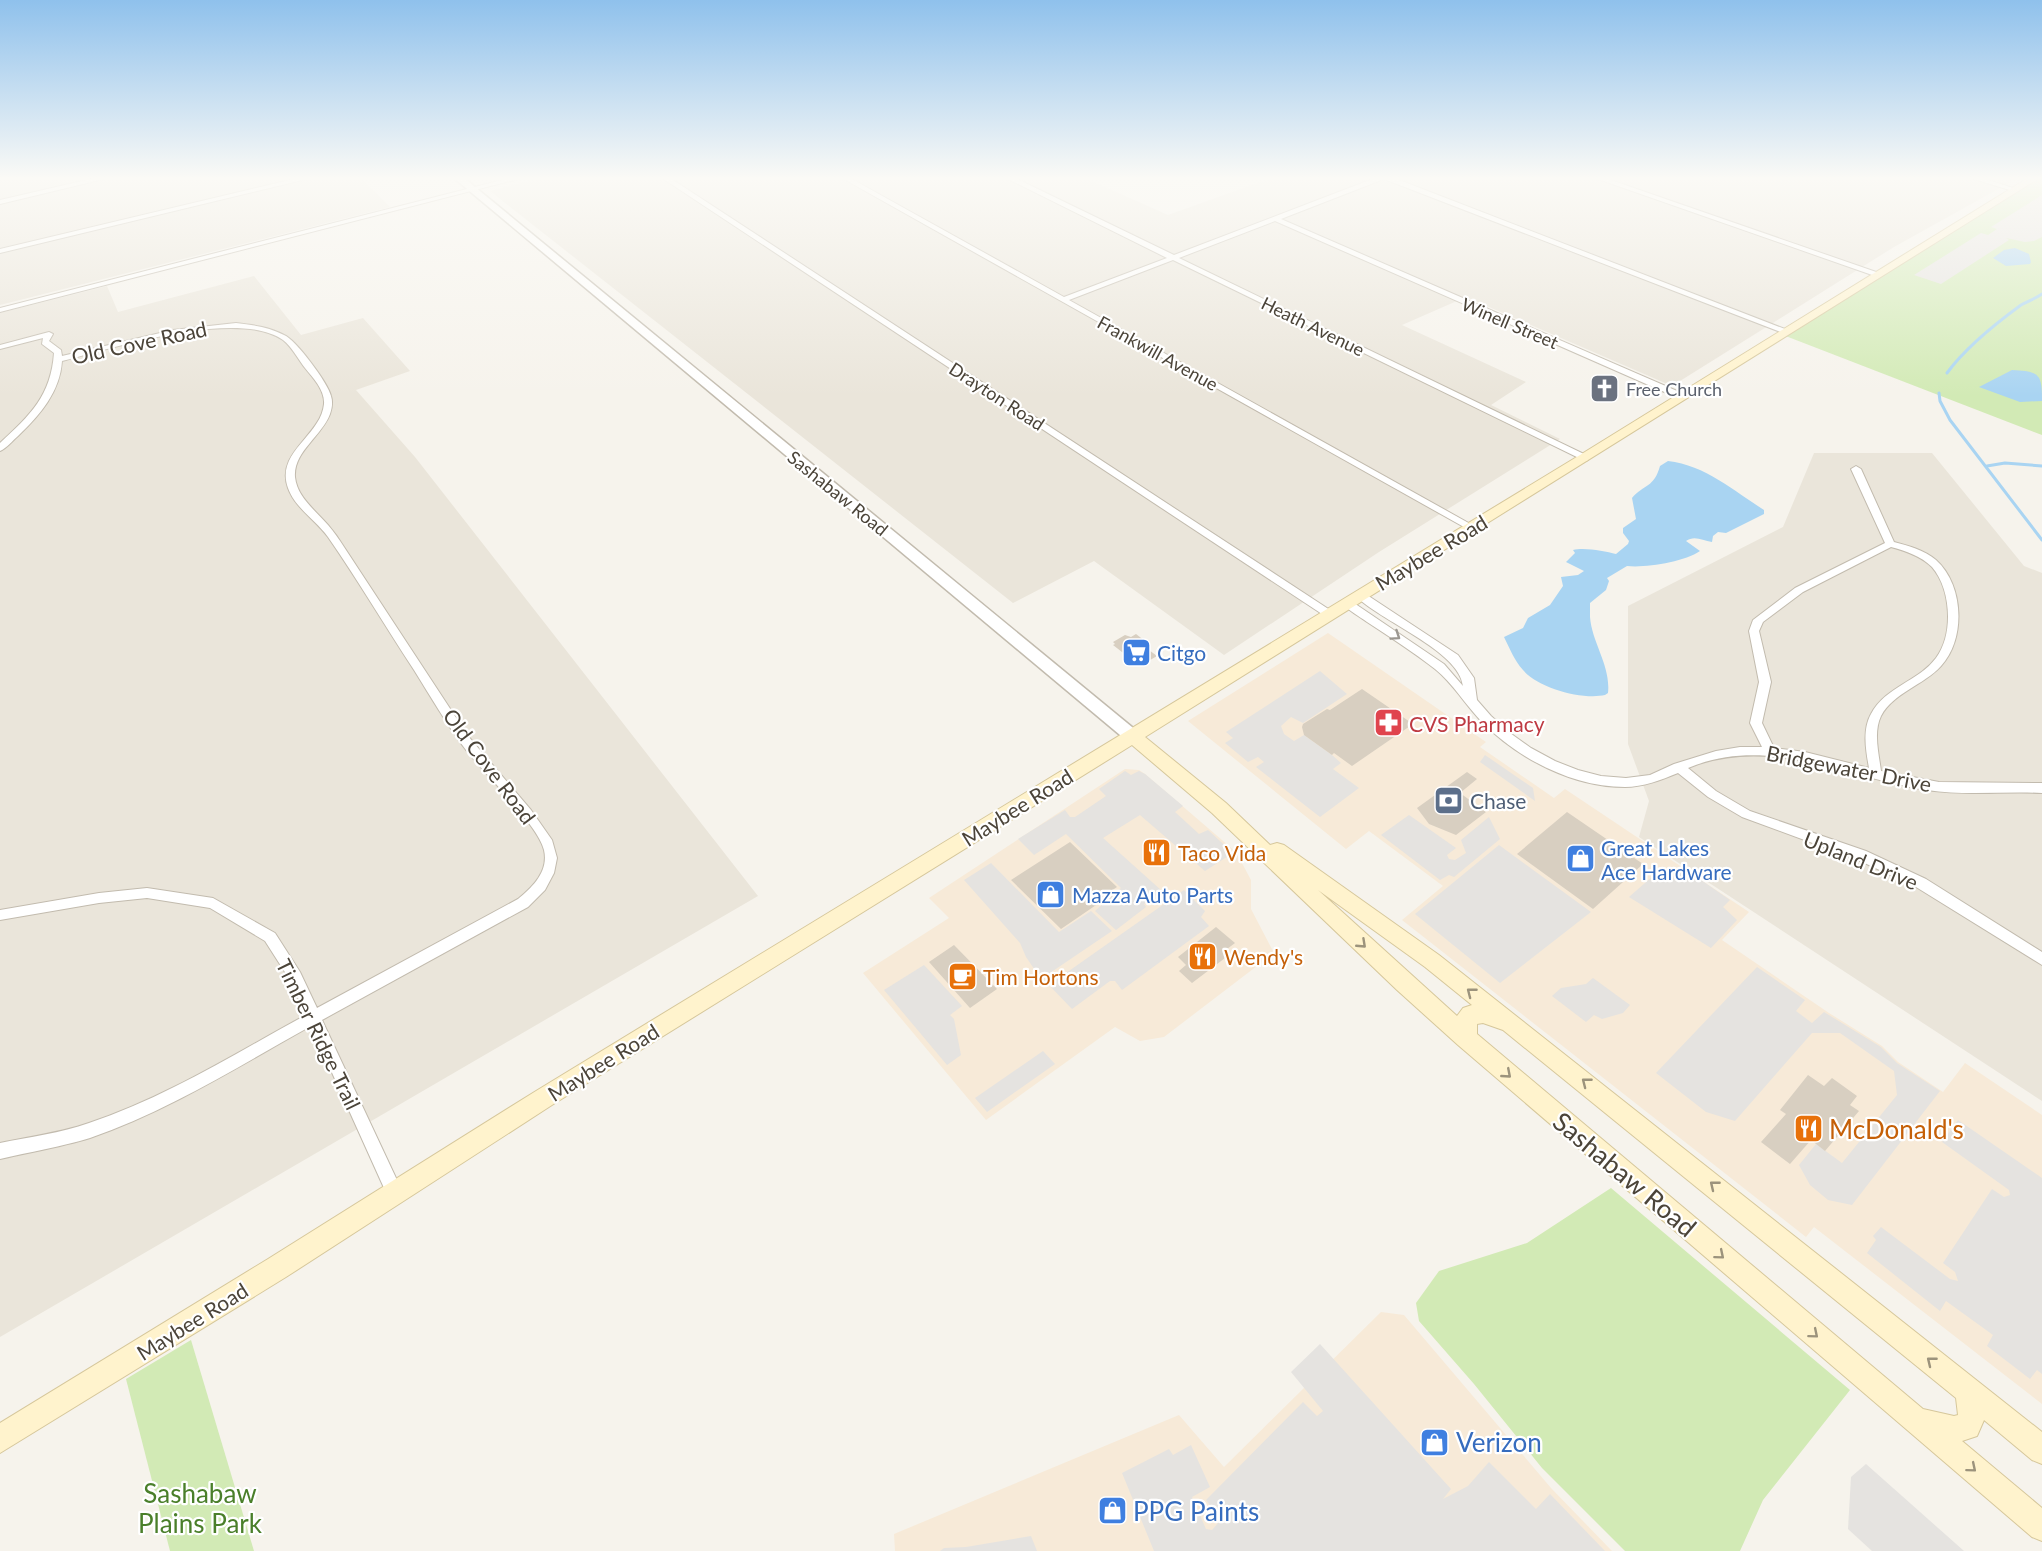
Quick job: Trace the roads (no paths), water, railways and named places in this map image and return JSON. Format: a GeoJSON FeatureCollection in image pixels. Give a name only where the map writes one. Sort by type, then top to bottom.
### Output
{"type":"FeatureCollection","features":[{"type":"Feature","properties":{"kind":"main road","name":"Maybee Road"},"geometry":{"type":"LineString","coordinates":[[0,1439],[544,1098],[1585,458],[1917,250]]}},
{"type":"Feature","properties":{"kind":"main road","name":"Sashabaw Road"},"geometry":{"type":"LineString","coordinates":[[1132,736],[1219,808],[1432,962],[1517,1028],[2042,1450]]}},
{"type":"Feature","properties":{"kind":"main road","name":"Sashabaw Road"},"geometry":{"type":"LineString","coordinates":[[1219,808],[1404,984],[2042,1527]]}},
{"type":"Feature","properties":{"kind":"main road"},"geometry":{"type":"LineString","coordinates":[[1466,1038],[1466,1019],[1474,1014],[1489,1016],[1517,1028]]}},
{"type":"Feature","properties":{"kind":"main road"},"geometry":{"type":"LineString","coordinates":[[1911,1416],[1945,1429],[1961,1429],[1971,1421],[1973,1413],[1967,1390]]}},
{"type":"Feature","properties":{"kind":"street"},"geometry":{"type":"LineString","coordinates":[[0,309],[233,250]]}},
{"type":"Feature","properties":{"kind":"street","name":"Sashabaw Road"},"geometry":{"type":"LineString","coordinates":[[545,250],[1132,736]]}},
{"type":"Feature","properties":{"kind":"street","name":"Drayton Road"},"geometry":{"type":"LineString","coordinates":[[775,250],[1329,614]]}},
{"type":"Feature","properties":{"kind":"street","name":"Frankwill Avenue"},"geometry":{"type":"LineString","coordinates":[[974,250],[1471,528]]}},
{"type":"Feature","properties":{"kind":"street","name":"Heath Avenue"},"geometry":{"type":"LineString","coordinates":[[1158,250],[1585,458]]}},
{"type":"Feature","properties":{"kind":"street"},"geometry":{"type":"LineString","coordinates":[[1063,300],[1190,250]]}},
{"type":"Feature","properties":{"kind":"street","name":"Winell Street"},"geometry":{"type":"LineString","coordinates":[[1347,250],[1681,396]]}},
{"type":"Feature","properties":{"kind":"street"},"geometry":{"type":"LineString","coordinates":[[1576,250],[1786,331]]}},
{"type":"Feature","properties":{"kind":"street"},"geometry":{"type":"LineString","coordinates":[[1809,250],[1878,274]]}},
{"type":"Feature","properties":{"kind":"street","name":"Old Cove Road"},"geometry":{"type":"LineString","coordinates":[[0,1150],[88,1131],[183,1089],[523,903],[546,879],[550,861],[550,848],[537,828],[470,746],[329,532],[292,486],[291,471],[297,455],[318,430],[328,406],[323,386],[285,338],[274,332],[257,328],[203,327],[58,359]]}},
{"type":"Feature","properties":{"kind":"street"},"geometry":{"type":"LineString","coordinates":[[0,347],[49,334],[45,342],[58,351],[58,371],[52,389],[42,405],[0,448]]}},
{"type":"Feature","properties":{"kind":"street"},"geometry":{"type":"LineString","coordinates":[[1856,469],[1890,544]]}},
{"type":"Feature","properties":{"kind":"street"},"geometry":{"type":"LineString","coordinates":[[1770,751],[1756,723],[1765,682],[1754,631],[1758,620],[1799,590],[1890,544],[1906,548],[1926,558],[1937,566],[1946,580],[1952,601],[1951,645],[1930,672],[1885,704],[1877,713],[1874,720],[1872,752],[1876,774]]}},
{"type":"Feature","properties":{"kind":"street","name":"Bridgewater Drive"},"geometry":{"type":"LineString","coordinates":[[1360,596],[1454,658],[1468,678],[1471,701]]}},
{"type":"Feature","properties":{"kind":"street","name":"Bridgewater Drive"},"geometry":{"type":"LineString","coordinates":[[1347,603],[1425,655],[1455,681],[1484,718],[1504,734],[1540,759],[1568,772],[1598,781],[1626,782],[1650,779],[1702,758],[1757,750],[1785,752],[1924,785],[2042,788]]}},
{"type":"Feature","properties":{"kind":"street"},"geometry":{"type":"LineString","coordinates":[[1425,655],[1440,647]]}},
{"type":"Feature","properties":{"kind":"street","name":"Upland Drive"},"geometry":{"type":"LineString","coordinates":[[1678,767],[1712,794],[1746,814],[1861,855],[1921,883],[2042,959]]}},
{"type":"Feature","properties":{"kind":"street","name":"Timber Ridge Trail"},"geometry":{"type":"LineString","coordinates":[[0,915],[99,898],[147,893],[213,903],[270,937],[295,976],[395,1193]]}},
{"type":"Feature","properties":{"kind":"water"},"geometry":{"type":"Polygon","coordinates":[[[2003,250],[2021,250],[2029,254],[2031,262],[2030,264],[2006,266],[1993,258],[2003,250]]]}},
{"type":"Feature","properties":{"kind":"water"},"geometry":{"type":"Polygon","coordinates":[[[2012,370],[2034,373],[2038,376],[2042,401],[2020,402],[1979,387],[2012,370]]]}},
{"type":"Feature","properties":{"kind":"water"},"geometry":{"type":"Polygon","coordinates":[[[1668,461],[1682,463],[1707,473],[1764,510],[1764,514],[1726,533],[1718,532],[1713,536],[1712,542],[1698,538],[1689,539],[1686,541],[1700,551],[1693,555],[1665,563],[1627,566],[1607,578],[1609,581],[1606,590],[1590,603],[1590,617],[1591,627],[1607,673],[1608,693],[1585,696],[1561,691],[1539,682],[1520,666],[1504,637],[1523,628],[1528,618],[1550,605],[1563,586],[1561,577],[1578,575],[1584,571],[1566,562],[1575,553],[1573,550],[1589,549],[1616,554],[1628,544],[1629,541],[1623,533],[1623,528],[1636,519],[1632,498],[1652,482],[1660,466],[1668,461]]]}},
{"type":"Feature","properties":{"kind":"waterway"},"geometry":{"type":"LineString","coordinates":[[1947,373],[1963,354],[1991,328],[2021,305],[2042,294]]}},
{"type":"Feature","properties":{"kind":"waterway"},"geometry":{"type":"LineString","coordinates":[[1939,393],[1940,401],[1950,420],[2042,540]]}},
{"type":"Feature","properties":{"kind":"waterway"},"geometry":{"type":"LineString","coordinates":[[1987,466],[2005,463],[2042,466]]}},
{"type":"Feature","properties":{"kind":"place","name":"Free Church"},"geometry":{"type":"Point","coordinates":[1605,389]}},
{"type":"Feature","properties":{"kind":"place","name":"Citgo"},"geometry":{"type":"Point","coordinates":[1136,652]}},
{"type":"Feature","properties":{"kind":"place","name":"CVS Pharmacy"},"geometry":{"type":"Point","coordinates":[1388,723]}},
{"type":"Feature","properties":{"kind":"place","name":"Chase"},"geometry":{"type":"Point","coordinates":[1449,800]}},
{"type":"Feature","properties":{"kind":"place","name":"Taco Vida"},"geometry":{"type":"Point","coordinates":[1157,852]}},
{"type":"Feature","properties":{"kind":"place","name":"Great Lakes Ace Hardware"},"geometry":{"type":"Point","coordinates":[1580,859]}},
{"type":"Feature","properties":{"kind":"place","name":"Mazza Auto Parts"},"geometry":{"type":"Point","coordinates":[1051,894]}},
{"type":"Feature","properties":{"kind":"place","name":"Wendy's"},"geometry":{"type":"Point","coordinates":[1203,956]}},
{"type":"Feature","properties":{"kind":"place","name":"Tim Hortons"},"geometry":{"type":"Point","coordinates":[962,976]}},
{"type":"Feature","properties":{"kind":"place","name":"McDonald's"},"geometry":{"type":"Point","coordinates":[1808,1129]}},
{"type":"Feature","properties":{"kind":"place","name":"Verizon"},"geometry":{"type":"Point","coordinates":[1435,1442]}},
{"type":"Feature","properties":{"kind":"place","name":"PPG Paints"},"geometry":{"type":"Point","coordinates":[1112,1511]}},
{"type":"Feature","properties":{"kind":"park label","name":"Sashabaw Plains Park"},"geometry":{"type":"Point","coordinates":[200,1508]}}]}
